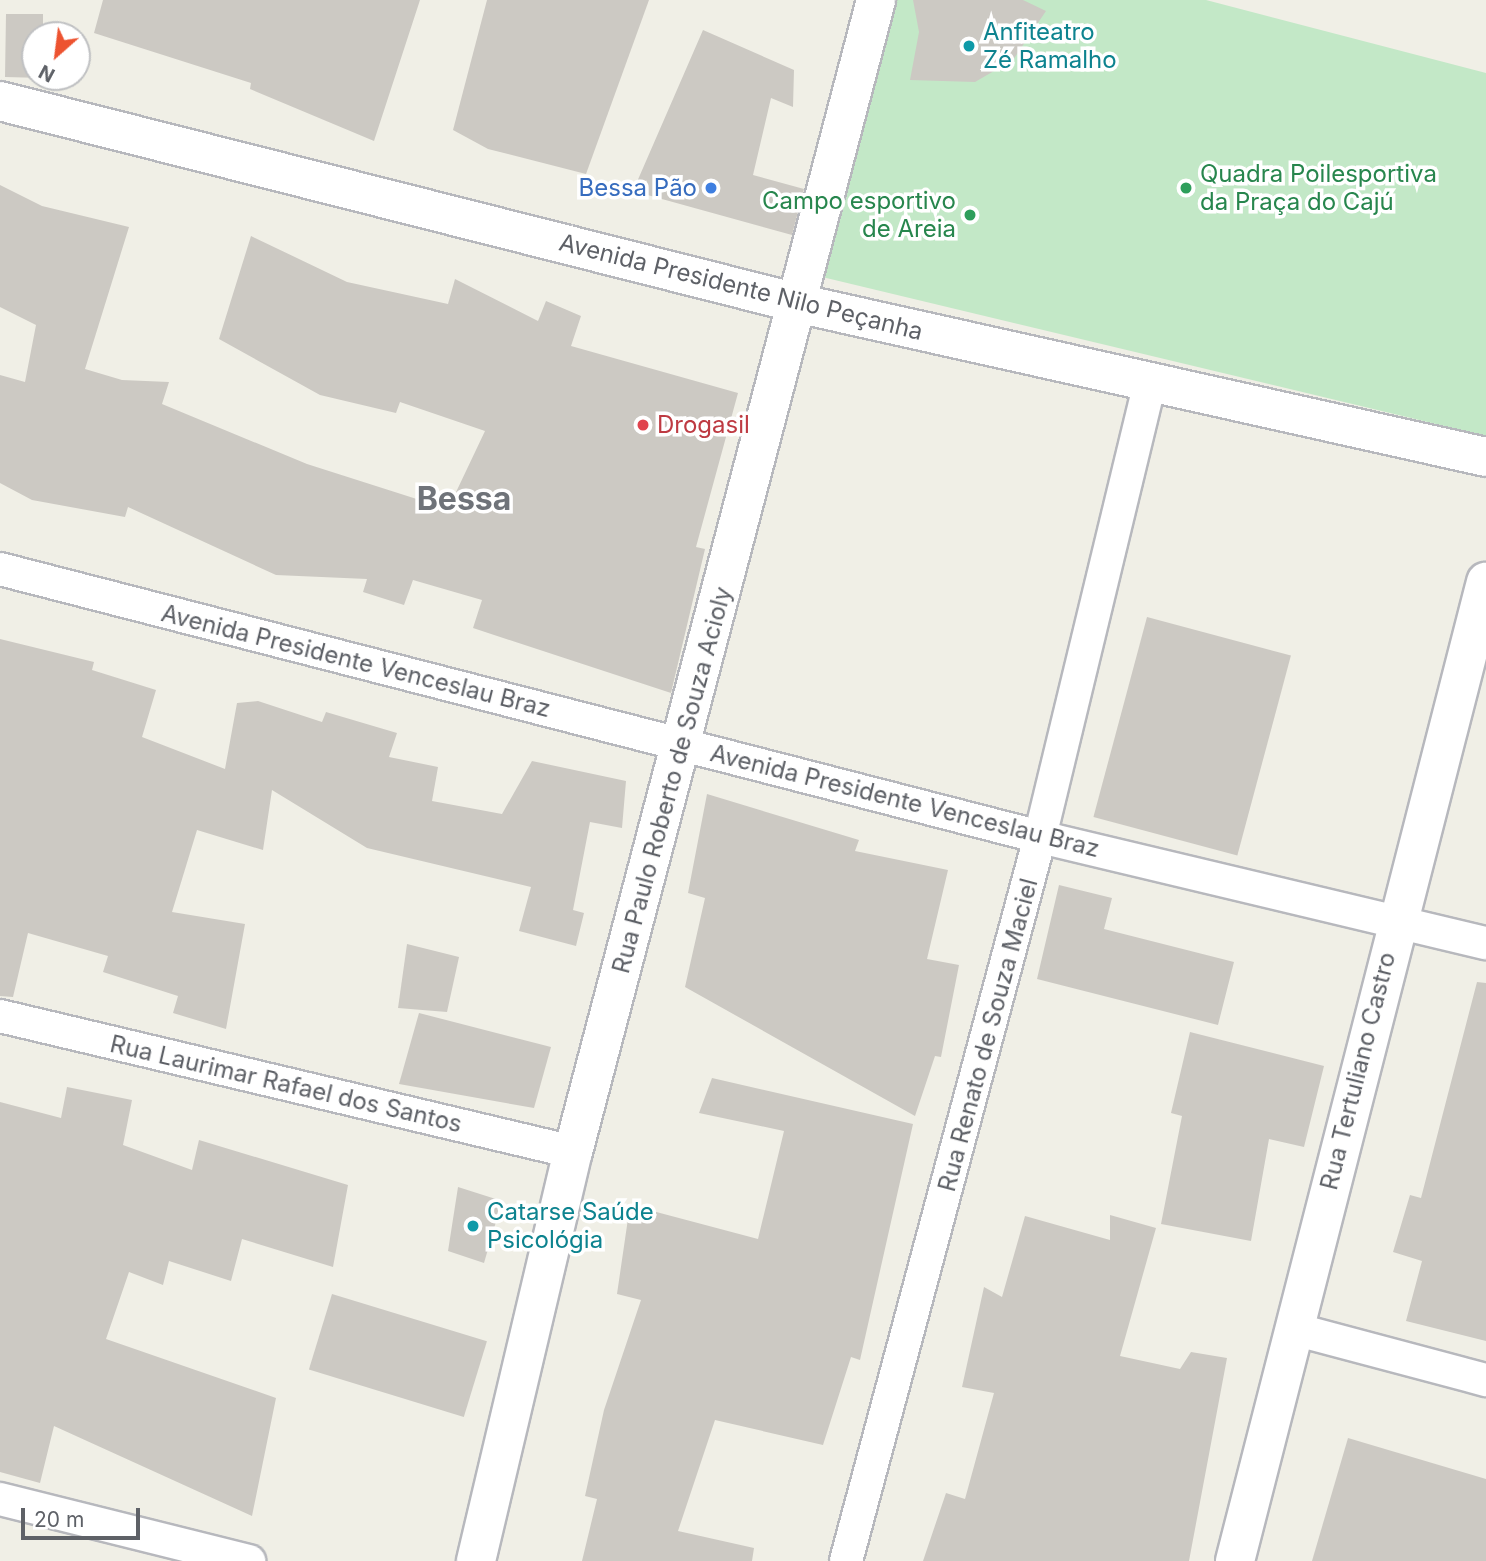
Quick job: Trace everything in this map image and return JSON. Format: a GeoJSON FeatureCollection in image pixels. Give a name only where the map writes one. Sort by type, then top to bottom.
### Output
{"type":"FeatureCollection","features":[{"type":"Feature","properties":{"kind":"street","name":"Rua Paulo Roberto de Souza Acioly"},"geometry":{"type":"LineString","coordinates":[[476,1561],[573,1153],[801,304],[876,0]]}},
{"type":"Feature","properties":{"kind":"street","name":"Avenida Presidente Nilo Peçanha"},"geometry":{"type":"LineString","coordinates":[[0,101],[801,304],[1486,457]]}},
{"type":"Feature","properties":{"kind":"street","name":"Rua Renato de Souza Maciel"},"geometry":{"type":"LineString","coordinates":[[846,1561],[1040,837],[1150,383]]}},
{"type":"Feature","properties":{"kind":"street","name":"Avenida Presidente Venceslau Braz"},"geometry":{"type":"LineString","coordinates":[[0,569],[1040,837],[1486,943]]}},
{"type":"Feature","properties":{"kind":"street","name":"Rua Tertuliano Castro"},"geometry":{"type":"LineString","coordinates":[[1235,1561],[1396,921],[1486,582]]}},
{"type":"Feature","properties":{"kind":"street","name":"Rua Laurimar Rafael dos Santos"},"geometry":{"type":"LineString","coordinates":[[0,1016],[573,1153]]}},
{"type":"Feature","properties":{"kind":"street"},"geometry":{"type":"LineString","coordinates":[[1294,1329],[1486,1380]]}},
{"type":"Feature","properties":{"kind":"street"},"geometry":{"type":"LineString","coordinates":[[0,1499],[249,1561]]}},
{"type":"Feature","properties":{"kind":"green space"},"geometry":{"type":"Polygon","coordinates":[[[891,0],[1206,0],[1486,73],[1486,436],[818,276],[891,0]]]}},
{"type":"Feature","properties":{"kind":"building"},"geometry":{"type":"Polygon","coordinates":[[[103,0],[420,0],[374,141],[250,89],[251,83],[94,33],[103,0]]]}},
{"type":"Feature","properties":{"kind":"building"},"geometry":{"type":"Polygon","coordinates":[[[487,0],[649,0],[586,174],[488,149],[453,130],[487,0]]]}},
{"type":"Feature","properties":{"kind":"building","name":"Anfiteatro Zé Ramalho"},"geometry":{"type":"Polygon","coordinates":[[[913,0],[1023,0],[1046,11],[1013,60],[975,82],[910,80],[919,32],[913,0]]]}},
{"type":"Feature","properties":{"kind":"building"},"geometry":{"type":"Polygon","coordinates":[[[6,14],[43,14],[43,21],[21,21],[21,77],[5,77],[6,14]]]}},
{"type":"Feature","properties":{"kind":"building"},"geometry":{"type":"Polygon","coordinates":[[[703,30],[794,70],[793,107],[771,98],[753,175],[804,189],[792,235],[633,191],[703,30]]]}},
{"type":"Feature","properties":{"kind":"building"},"geometry":{"type":"Polygon","coordinates":[[[0,185],[42,206],[129,227],[85,369],[122,380],[169,382],[162,404],[307,464],[448,509],[485,431],[400,402],[396,413],[320,395],[219,339],[251,236],[347,282],[448,304],[455,279],[538,321],[546,301],[581,316],[571,346],[738,393],[696,547],[705,549],[671,693],[473,628],[482,600],[413,580],[404,605],[363,592],[367,579],[276,575],[128,507],[125,517],[32,500],[0,483],[0,375],[25,382],[36,325],[0,307],[0,185]]]}},
{"type":"Feature","properties":{"kind":"building"},"geometry":{"type":"Polygon","coordinates":[[[1147,617],[1291,656],[1237,856],[1093,817],[1147,617]]]}},
{"type":"Feature","properties":{"kind":"building"},"geometry":{"type":"Polygon","coordinates":[[[0,639],[94,662],[92,670],[156,690],[142,737],[225,769],[237,703],[258,701],[322,722],[326,712],[397,733],[389,757],[438,767],[432,801],[502,814],[532,761],[626,781],[622,828],[590,822],[573,910],[584,913],[576,946],[519,931],[531,887],[367,848],[272,790],[263,850],[197,830],[172,912],[245,924],[226,1029],[173,1013],[178,996],[103,972],[108,956],[28,933],[13,997],[0,996],[0,639]]]}},
{"type":"Feature","properties":{"kind":"building"},"geometry":{"type":"Polygon","coordinates":[[[707,794],[859,840],[855,851],[948,870],[927,959],[959,965],[941,1057],[935,1056],[915,1116],[685,987],[705,898],[688,893],[707,794]]]}},
{"type":"Feature","properties":{"kind":"building"},"geometry":{"type":"Polygon","coordinates":[[[1059,885],[1112,898],[1104,929],[1234,962],[1218,1025],[1037,979],[1059,885]]]}},
{"type":"Feature","properties":{"kind":"building"},"geometry":{"type":"Polygon","coordinates":[[[407,944],[459,957],[447,1012],[398,1008],[407,944]]]}},
{"type":"Feature","properties":{"kind":"building"},"geometry":{"type":"Polygon","coordinates":[[[1477,982],[1486,983],[1486,1341],[1406,1321],[1422,1261],[1393,1252],[1410,1195],[1421,1198],[1477,982]]]}},
{"type":"Feature","properties":{"kind":"building"},"geometry":{"type":"Polygon","coordinates":[[[419,1013],[551,1047],[534,1108],[399,1084],[419,1013]]]}},
{"type":"Feature","properties":{"kind":"building"},"geometry":{"type":"Polygon","coordinates":[[[1190,1032],[1324,1066],[1304,1147],[1269,1139],[1251,1241],[1161,1224],[1182,1116],[1171,1113],[1190,1032]]]}},
{"type":"Feature","properties":{"kind":"building"},"geometry":{"type":"Polygon","coordinates":[[[712,1078],[913,1124],[860,1360],[851,1357],[823,1445],[715,1420],[678,1531],[754,1548],[752,1561],[582,1561],[597,1499],[585,1496],[604,1410],[641,1300],[617,1294],[630,1205],[758,1239],[784,1131],[699,1113],[712,1078]]]}},
{"type":"Feature","properties":{"kind":"building"},"geometry":{"type":"Polygon","coordinates":[[[67,1087],[132,1100],[123,1145],[192,1170],[199,1140],[348,1185],[333,1267],[242,1239],[231,1281],[169,1261],[163,1285],[129,1272],[106,1339],[276,1398],[252,1516],[54,1426],[40,1483],[0,1472],[0,1102],[61,1118],[67,1087]]]}},
{"type":"Feature","properties":{"kind":"building","name":"Catarse Saúde Psicológia"},"geometry":{"type":"Polygon","coordinates":[[[458,1187],[502,1201],[484,1263],[448,1251],[458,1187]]]}},
{"type":"Feature","properties":{"kind":"building"},"geometry":{"type":"Polygon","coordinates":[[[1110,1215],[1156,1228],[1120,1356],[1180,1369],[1191,1352],[1227,1358],[1189,1561],[923,1561],[946,1493],[965,1499],[994,1393],[962,1387],[984,1287],[1002,1297],[1025,1216],[1110,1240],[1110,1215]]]}},
{"type":"Feature","properties":{"kind":"building"},"geometry":{"type":"Polygon","coordinates":[[[332,1294],[487,1341],[464,1417],[309,1370],[332,1294]]]}},
{"type":"Feature","properties":{"kind":"building"},"geometry":{"type":"Polygon","coordinates":[[[1348,1438],[1486,1479],[1486,1561],[1312,1561],[1348,1438]]]}},
{"type":"Feature","properties":{"kind":"place","name":"Anfiteatro Zé Ramalho"},"geometry":{"type":"Point","coordinates":[969,46]}},
{"type":"Feature","properties":{"kind":"place","name":"Bessa Pão"},"geometry":{"type":"Point","coordinates":[711,188]}},
{"type":"Feature","properties":{"kind":"place","name":"Quadra Poilesportiva da Praça do Cajú"},"geometry":{"type":"Point","coordinates":[1186,188]}},
{"type":"Feature","properties":{"kind":"place","name":"Campo esportivo de Areia"},"geometry":{"type":"Point","coordinates":[970,215]}},
{"type":"Feature","properties":{"kind":"place","name":"Drogasil"},"geometry":{"type":"Point","coordinates":[643,425]}},
{"type":"Feature","properties":{"kind":"place","name":"Catarse Saúde Psicológia"},"geometry":{"type":"Point","coordinates":[473,1226]}},
{"type":"Feature","properties":{"kind":"district","name":"Bessa"},"geometry":{"type":"Point","coordinates":[464,499]}}]}
